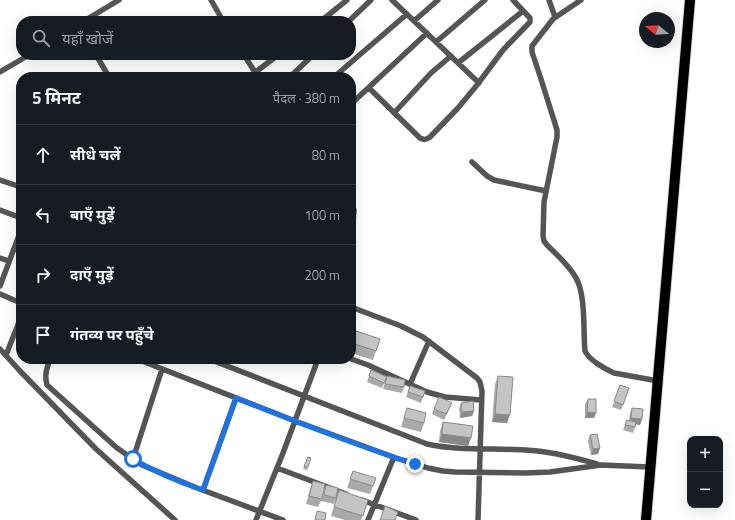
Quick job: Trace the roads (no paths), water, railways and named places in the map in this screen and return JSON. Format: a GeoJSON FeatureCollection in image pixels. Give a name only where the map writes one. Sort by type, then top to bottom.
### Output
{"type":"FeatureCollection","features":[{"type":"Feature","properties":{"kind":"highway"},"geometry":{"type":"LineString","coordinates":[[646,520],[690,0]]}},
{"type":"Feature","properties":{"kind":"street"},"geometry":{"type":"LineString","coordinates":[[92,16],[119,0]]}},
{"type":"Feature","properties":{"kind":"street"},"geometry":{"type":"LineString","coordinates":[[211,0],[220,16]]}},
{"type":"Feature","properties":{"kind":"street"},"geometry":{"type":"LineString","coordinates":[[327,16],[347,0]]}},
{"type":"Feature","properties":{"kind":"street"},"geometry":{"type":"LineString","coordinates":[[354,16],[371,0]]}},
{"type":"Feature","properties":{"kind":"street"},"geometry":{"type":"LineString","coordinates":[[392,0],[479,82]]}},
{"type":"Feature","properties":{"kind":"street"},"geometry":{"type":"LineString","coordinates":[[414,21],[438,0]]}},
{"type":"Feature","properties":{"kind":"street"},"geometry":{"type":"LineString","coordinates":[[436,42],[485,0]]}},
{"type":"Feature","properties":{"kind":"street"},"geometry":{"type":"LineString","coordinates":[[369,88],[420,138],[427,140],[458,108],[503,50],[530,22],[530,18],[513,0]]}},
{"type":"Feature","properties":{"kind":"street"},"geometry":{"type":"LineString","coordinates":[[549,0],[555,17]]}},
{"type":"Feature","properties":{"kind":"street"},"geometry":{"type":"LineString","coordinates":[[581,0],[550,21],[534,43],[532,49],[557,130],[557,137],[544,202],[544,241],[571,270],[579,284],[582,298],[584,346],[586,355],[604,368],[614,373],[658,381]]}},
{"type":"Feature","properties":{"kind":"street"},"geometry":{"type":"LineString","coordinates":[[458,63],[523,11]]}},
{"type":"Feature","properties":{"kind":"street"},"geometry":{"type":"LineString","coordinates":[[356,58],[407,14]]}},
{"type":"Feature","properties":{"kind":"street"},"geometry":{"type":"LineString","coordinates":[[356,100],[427,33]]}},
{"type":"Feature","properties":{"kind":"street"},"geometry":{"type":"LineString","coordinates":[[394,113],[421,82],[451,56]]}},
{"type":"Feature","properties":{"kind":"street"},"geometry":{"type":"LineString","coordinates":[[0,72],[20,60]]}},
{"type":"Feature","properties":{"kind":"street"},"geometry":{"type":"LineString","coordinates":[[99,60],[106,72]]}},
{"type":"Feature","properties":{"kind":"street"},"geometry":{"type":"LineString","coordinates":[[247,60],[255,72]]}},
{"type":"Feature","properties":{"kind":"street"},"geometry":{"type":"LineString","coordinates":[[260,72],[273,60]]}},
{"type":"Feature","properties":{"kind":"street"},"geometry":{"type":"LineString","coordinates":[[295,72],[308,60]]}},
{"type":"Feature","properties":{"kind":"street"},"geometry":{"type":"LineString","coordinates":[[340,72],[354,60]]}},
{"type":"Feature","properties":{"kind":"street"},"geometry":{"type":"LineString","coordinates":[[472,162],[487,176],[494,180],[546,191]]}},
{"type":"Feature","properties":{"kind":"street"},"geometry":{"type":"LineString","coordinates":[[0,180],[16,185]]}},
{"type":"Feature","properties":{"kind":"street"},"geometry":{"type":"LineString","coordinates":[[0,210],[16,216]]}},
{"type":"Feature","properties":{"kind":"street"},"geometry":{"type":"LineString","coordinates":[[0,286],[16,243]]}},
{"type":"Feature","properties":{"kind":"street"},"geometry":{"type":"LineString","coordinates":[[0,258],[9,261]]}},
{"type":"Feature","properties":{"kind":"street"},"geometry":{"type":"LineString","coordinates":[[0,294],[16,300]]}},
{"type":"Feature","properties":{"kind":"street"},"geometry":{"type":"LineString","coordinates":[[356,309],[413,331],[429,341],[477,378],[480,382],[481,400],[478,520]]}},
{"type":"Feature","properties":{"kind":"street"},"geometry":{"type":"LineString","coordinates":[[6,355],[16,329]]}},
{"type":"Feature","properties":{"kind":"street"},"geometry":{"type":"LineString","coordinates":[[410,384],[429,341]]}},
{"type":"Feature","properties":{"kind":"street"},"geometry":{"type":"LineString","coordinates":[[0,349],[96,449],[175,520]]}},
{"type":"Feature","properties":{"kind":"street"},"geometry":{"type":"LineString","coordinates":[[356,361],[427,392],[437,395],[481,400]]}},
{"type":"Feature","properties":{"kind":"street"},"geometry":{"type":"LineString","coordinates":[[48,364],[46,371],[47,385],[117,448],[133,459],[162,474],[283,520]]}},
{"type":"Feature","properties":{"kind":"street"},"geometry":{"type":"LineString","coordinates":[[150,364],[394,458],[428,468],[443,471],[526,473],[550,472],[601,465],[650,467]]}},
{"type":"Feature","properties":{"kind":"street"},"geometry":{"type":"LineString","coordinates":[[227,364],[427,444],[447,448],[526,450],[551,453],[577,458],[601,465]]}},
{"type":"Feature","properties":{"kind":"street"},"geometry":{"type":"LineString","coordinates":[[256,520],[278,468],[316,364]]}},
{"type":"Feature","properties":{"kind":"street"},"geometry":{"type":"LineString","coordinates":[[133,459],[162,369]]}},
{"type":"Feature","properties":{"kind":"street"},"geometry":{"type":"LineString","coordinates":[[203,490],[236,398]]}},
{"type":"Feature","properties":{"kind":"street"},"geometry":{"type":"LineString","coordinates":[[368,520],[394,458]]}},
{"type":"Feature","properties":{"kind":"street"},"geometry":{"type":"LineString","coordinates":[[278,468],[352,496]]}},
{"type":"Feature","properties":{"kind":"street"},"geometry":{"type":"LineString","coordinates":[[359,499],[416,520]]}}]}
